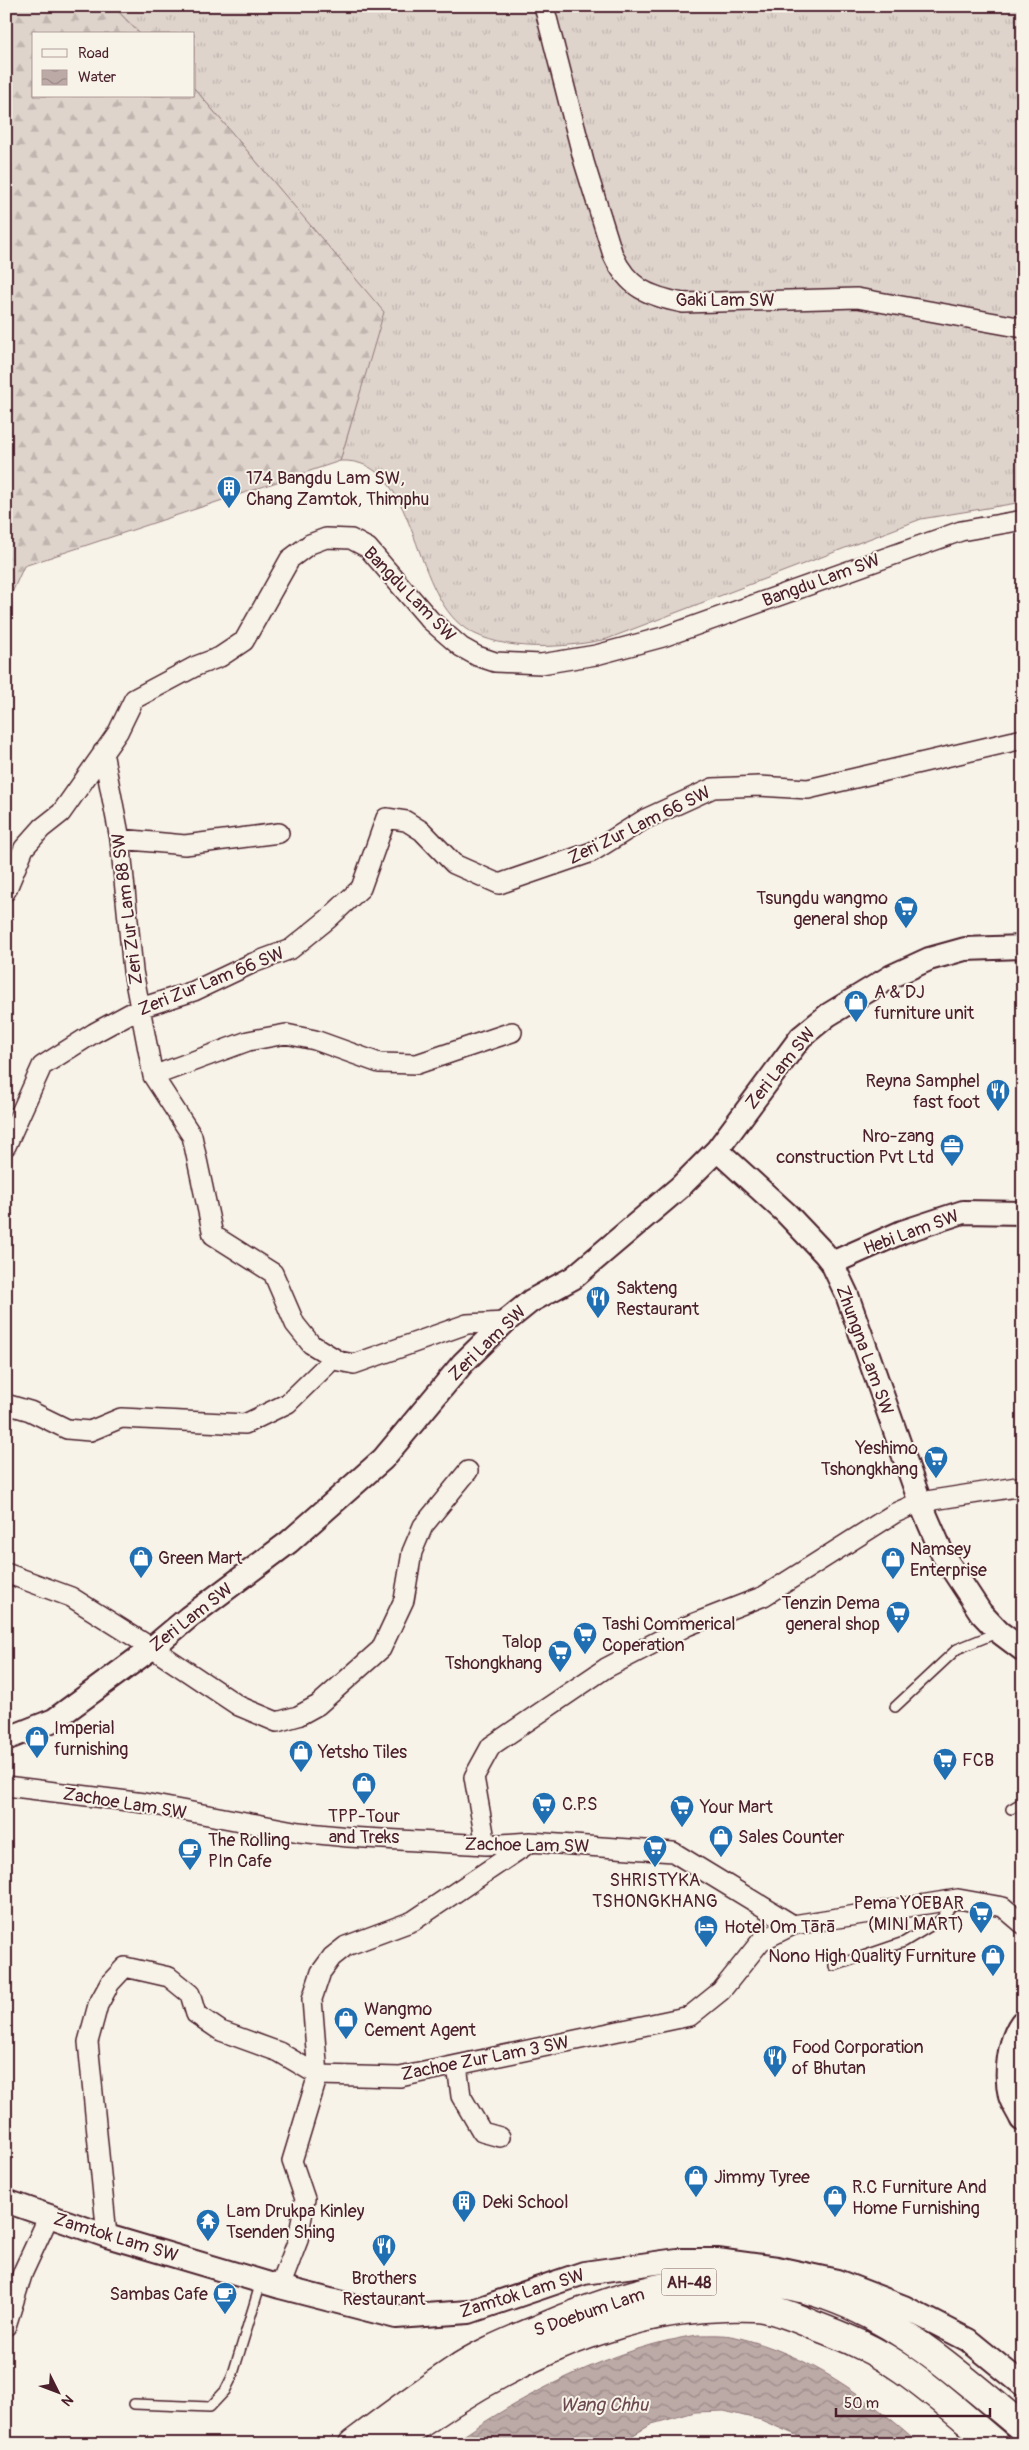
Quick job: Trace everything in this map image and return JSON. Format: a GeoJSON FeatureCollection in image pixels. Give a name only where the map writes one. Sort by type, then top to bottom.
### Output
{"type":"FeatureCollection","features":[{"type":"Feature","properties":{"kind":"highway","name":"S Doebum Lam"},"geometry":{"type":"LineString","coordinates":[[353,2444],[456,2370],[506,2343],[564,2318],[614,2301],[669,2285],[706,2280],[742,2280],[781,2284],[850,2305],[923,2348],[1023,2428]]}},
{"type":"Feature","properties":{"kind":"highway","name":"S Doebum Lam"},"geometry":{"type":"LineString","coordinates":[[392,2444],[472,2390],[516,2365],[570,2342],[618,2326],[671,2312],[703,2308],[762,2308],[791,2316],[863,2345],[904,2369],[987,2437]]}},
{"type":"Feature","properties":{"kind":"highway"},"geometry":{"type":"LineString","coordinates":[[987,2437],[998,2407]]}},
{"type":"Feature","properties":{"kind":"main road"},"geometry":{"type":"LineString","coordinates":[[1023,2024],[1018,2030],[1010,2055],[1012,2096],[1023,2118]]}},
{"type":"Feature","properties":{"kind":"street","name":"Gaki Lam SW"},"geometry":{"type":"LineString","coordinates":[[544,6],[584,162],[613,255],[619,268],[628,280],[643,291],[660,298],[683,303],[857,298],[1023,328]]}},
{"type":"Feature","properties":{"kind":"street","name":"Bangdu Lam SW"},"geometry":{"type":"LineString","coordinates":[[6,890],[24,848],[42,828],[61,813],[118,732],[134,699],[196,666],[220,656],[244,641],[290,559],[310,544],[326,538],[351,539],[368,548],[430,620],[460,647],[477,656],[495,662],[532,664],[596,655],[663,637],[961,531],[1023,520]]}},
{"type":"Feature","properties":{"kind":"street","name":"Zeri Zur Lam 66 SW"},"geometry":{"type":"LineString","coordinates":[[6,1146],[42,1066],[94,1033],[140,1008],[194,991],[291,949],[328,919],[361,888],[386,818],[406,821],[422,832],[454,864],[499,884],[592,852],[645,819],[713,788],[759,786],[808,789],[1023,739]]}},
{"type":"Feature","properties":{"kind":"street","name":"Zeri Zur Lam 88 SW"},"geometry":{"type":"LineString","coordinates":[[103,752],[120,839],[133,971],[153,1076],[192,1136],[213,1235],[273,1273],[295,1324],[312,1344],[334,1358],[354,1364],[467,1324],[505,1322]]}},
{"type":"Feature","properties":{"kind":"street"},"geometry":{"type":"LineString","coordinates":[[120,839],[184,845],[279,833]]}},
{"type":"Feature","properties":{"kind":"street","name":"Zeri Lam SW"},"geometry":{"type":"LineString","coordinates":[[6,1739],[54,1720],[152,1648],[289,1542],[383,1458],[463,1363],[505,1322],[531,1301],[574,1278],[637,1225],[717,1150],[801,1037],[828,1015],[892,976],[929,959],[965,949],[1023,947]]}},
{"type":"Feature","properties":{"kind":"street"},"geometry":{"type":"LineString","coordinates":[[153,1076],[248,1042],[286,1034],[315,1040],[379,1063],[417,1064],[512,1032]]}},
{"type":"Feature","properties":{"kind":"street","name":"Zhungna Lam SW"},"geometry":{"type":"LineString","coordinates":[[717,1150],[786,1214],[832,1263],[847,1295],[920,1502],[944,1554],[981,1613],[999,1632],[1023,1650]]}},
{"type":"Feature","properties":{"kind":"street","name":"Hebi Lam SW"},"geometry":{"type":"LineString","coordinates":[[832,1263],[902,1232],[963,1212],[1023,1213]]}},
{"type":"Feature","properties":{"kind":"street"},"geometry":{"type":"LineString","coordinates":[[6,1404],[30,1411],[67,1429],[90,1431],[121,1418],[245,1424],[288,1403],[334,1358]]}},
{"type":"Feature","properties":{"kind":"street"},"geometry":{"type":"LineString","coordinates":[[6,1572],[71,1597],[239,1706],[277,1722],[298,1716],[318,1705],[381,1649],[404,1600],[412,1552],[423,1526],[468,1471]]}},
{"type":"Feature","properties":{"kind":"street"},"geometry":{"type":"LineString","coordinates":[[486,1845],[474,1777],[491,1746],[606,1668],[687,1626],[764,1596],[896,1513],[920,1502],[1023,1486]]}},
{"type":"Feature","properties":{"kind":"street","name":"Zachoe Lam SW"},"geometry":{"type":"LineString","coordinates":[[6,1786],[144,1804],[298,1832],[411,1842],[486,1845],[530,1842],[673,1852],[793,1925]]}},
{"type":"Feature","properties":{"kind":"street"},"geometry":{"type":"LineString","coordinates":[[270,2284],[298,2240],[305,2199],[292,2161],[318,2075],[312,1999],[318,1978],[332,1957],[346,1946],[413,1921],[530,1842]]}},
{"type":"Feature","properties":{"kind":"street"},"geometry":{"type":"LineString","coordinates":[[793,1925],[958,1899],[1003,1907],[1023,1924]]}},
{"type":"Feature","properties":{"kind":"street","name":"Zachoe Zur Lam 3 SW"},"geometry":{"type":"LineString","coordinates":[[107,2236],[88,2042],[98,2005],[110,1983],[125,1967],[169,1977],[190,1994],[196,2014],[221,2032],[279,2052],[318,2075],[400,2077],[690,2016],[721,1991],[760,1941],[793,1925]]}},
{"type":"Feature","properties":{"kind":"street"},"geometry":{"type":"LineString","coordinates":[[457,2065],[462,2096],[482,2132],[500,2138]]}},
{"type":"Feature","properties":{"kind":"street","name":"Zamtok Lam SW"},"geometry":{"type":"LineString","coordinates":[[6,2201],[107,2236],[270,2284],[396,2317],[468,2312],[584,2273],[677,2260],[717,2260],[777,2268],[836,2281],[904,2307],[968,2340],[1023,2385]]}},
{"type":"Feature","properties":{"kind":"street"},"geometry":{"type":"LineString","coordinates":[[6,2326],[23,2272],[49,2216]]}},
{"type":"Feature","properties":{"kind":"lane"},"geometry":{"type":"LineString","coordinates":[[895,1707],[956,1649],[999,1632]]}},
{"type":"Feature","properties":{"kind":"lane"},"geometry":{"type":"LineString","coordinates":[[1010,1810],[1023,1802]]}},
{"type":"Feature","properties":{"kind":"lane"},"geometry":{"type":"LineString","coordinates":[[834,1966],[904,1942],[939,1921],[958,1899]]}},
{"type":"Feature","properties":{"kind":"lane"},"geometry":{"type":"LineString","coordinates":[[134,2404],[210,2407],[225,2391],[232,2377],[270,2284]]}},
{"type":"Feature","properties":{"kind":"green space"},"geometry":{"type":"Polygon","coordinates":[[[6,6],[113,6],[138,32],[32,32],[32,98],[195,98],[195,89],[384,312],[340,461],[24,566],[6,606],[6,6]]]}},
{"type":"Feature","properties":{"kind":"green space"},"geometry":{"type":"Polygon","coordinates":[[[113,6],[1023,6],[1023,502],[921,519],[607,639],[573,645],[535,646],[498,642],[481,637],[466,629],[447,611],[433,586],[400,502],[385,480],[366,466],[340,461],[383,312],[195,89],[195,32],[138,32],[113,6]]]}},
{"type":"Feature","properties":{"kind":"water","name":"Wang Chhu"},"geometry":{"type":"Polygon","coordinates":[[[698,2335],[736,2337],[788,2354],[835,2379],[879,2409],[920,2444],[817,2444],[761,2420],[724,2411],[695,2412],[652,2424],[618,2444],[452,2444],[507,2408],[570,2376],[635,2350],[698,2335]]]}},
{"type":"Feature","properties":{"kind":"place","name":"174 Bangdu Lam SW, Chang Zamtok, Thimphu"},"geometry":{"type":"Point","coordinates":[229,509]}},
{"type":"Feature","properties":{"kind":"place","name":"Tsungdu wangmo general shop"},"geometry":{"type":"Point","coordinates":[906,929]}},
{"type":"Feature","properties":{"kind":"place","name":"A & DJ furniture unit"},"geometry":{"type":"Point","coordinates":[856,1023]}},
{"type":"Feature","properties":{"kind":"place","name":"Reyna Samphel fast foot"},"geometry":{"type":"Point","coordinates":[998,1112]}},
{"type":"Feature","properties":{"kind":"place","name":"Nro-zang construction Pvt Ltd"},"geometry":{"type":"Point","coordinates":[952,1167]}},
{"type":"Feature","properties":{"kind":"place","name":"Sakteng Restaurant"},"geometry":{"type":"Point","coordinates":[598,1319]}},
{"type":"Feature","properties":{"kind":"place","name":"Yeshimo Tshongkhang"},"geometry":{"type":"Point","coordinates":[936,1479]}},
{"type":"Feature","properties":{"kind":"place","name":"Green Mart"},"geometry":{"type":"Point","coordinates":[141,1579]}},
{"type":"Feature","properties":{"kind":"place","name":"Namsey Enterprise"},"geometry":{"type":"Point","coordinates":[893,1580]}},
{"type":"Feature","properties":{"kind":"place","name":"Tenzin Dema general shop"},"geometry":{"type":"Point","coordinates":[898,1634]}},
{"type":"Feature","properties":{"kind":"place","name":"Tashi Commerical Coperation"},"geometry":{"type":"Point","coordinates":[585,1655]}},
{"type":"Feature","properties":{"kind":"place","name":"Talop Tshongkhang"},"geometry":{"type":"Point","coordinates":[560,1673]}},
{"type":"Feature","properties":{"kind":"place","name":"Imperial furnishing"},"geometry":{"type":"Point","coordinates":[37,1759]}},
{"type":"Feature","properties":{"kind":"place","name":"Yetsho Tiles"},"geometry":{"type":"Point","coordinates":[301,1773]}},
{"type":"Feature","properties":{"kind":"place","name":"FCB"},"geometry":{"type":"Point","coordinates":[945,1781]}},
{"type":"Feature","properties":{"kind":"place","name":"TPP-Tour and Treks"},"geometry":{"type":"Point","coordinates":[364,1805]}},
{"type":"Feature","properties":{"kind":"place","name":"C.P.S"},"geometry":{"type":"Point","coordinates":[544,1825]}},
{"type":"Feature","properties":{"kind":"place","name":"Your Mart"},"geometry":{"type":"Point","coordinates":[682,1828]}},
{"type":"Feature","properties":{"kind":"place","name":"Sales Counter"},"geometry":{"type":"Point","coordinates":[721,1858]}},
{"type":"Feature","properties":{"kind":"place","name":"SHRISTYKA TSHONGKHANG"},"geometry":{"type":"Point","coordinates":[655,1868]}},
{"type":"Feature","properties":{"kind":"place","name":"The Rolling PIn Cafe"},"geometry":{"type":"Point","coordinates":[190,1871]}},
{"type":"Feature","properties":{"kind":"place","name":"Pema YOEBAR (MINI MART)"},"geometry":{"type":"Point","coordinates":[981,1934]}},
{"type":"Feature","properties":{"kind":"place","name":"Hotel Om Tārā"},"geometry":{"type":"Point","coordinates":[706,1948]}},
{"type":"Feature","properties":{"kind":"place","name":"Nono High Quality Furniture"},"geometry":{"type":"Point","coordinates":[993,1977]}},
{"type":"Feature","properties":{"kind":"place","name":"Wangmo Cement Agent"},"geometry":{"type":"Point","coordinates":[346,2040]}},
{"type":"Feature","properties":{"kind":"place","name":"Food Corporation of Bhutan"},"geometry":{"type":"Point","coordinates":[775,2078]}},
{"type":"Feature","properties":{"kind":"place","name":"Jimmy Tyree"},"geometry":{"type":"Point","coordinates":[696,2198]}},
{"type":"Feature","properties":{"kind":"place","name":"R.C Furniture And Home Furnishing"},"geometry":{"type":"Point","coordinates":[835,2218]}},
{"type":"Feature","properties":{"kind":"place","name":"Deki School"},"geometry":{"type":"Point","coordinates":[464,2223]}},
{"type":"Feature","properties":{"kind":"place","name":"Lam Drukpa Kinley Tsenden Shing"},"geometry":{"type":"Point","coordinates":[208,2242]}},
{"type":"Feature","properties":{"kind":"place","name":"Brothers Restaurant"},"geometry":{"type":"Point","coordinates":[384,2267]}},
{"type":"Feature","properties":{"kind":"place","name":"Sambas Cafe"},"geometry":{"type":"Point","coordinates":[225,2315]}}]}
